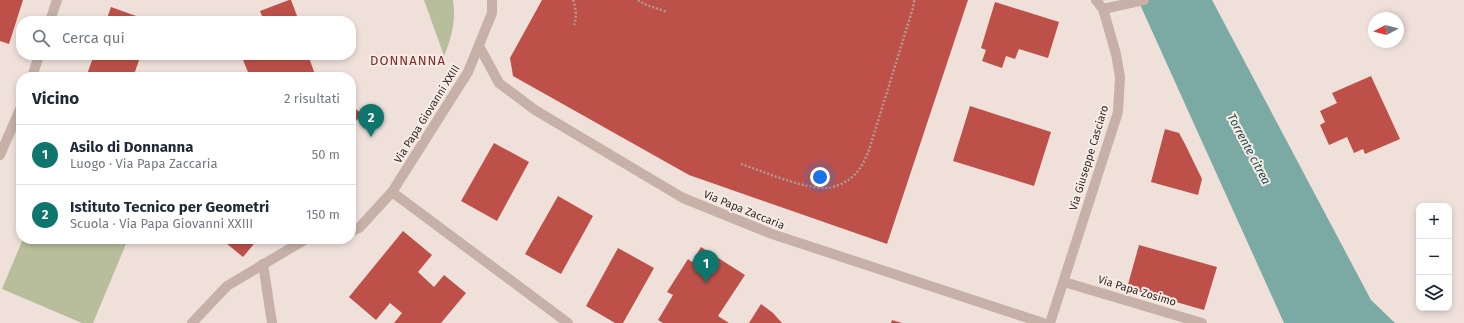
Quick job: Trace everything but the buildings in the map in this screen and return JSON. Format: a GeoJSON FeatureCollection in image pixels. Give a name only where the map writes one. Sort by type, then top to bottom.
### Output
{"type":"FeatureCollection","features":[{"type":"Feature","properties":{"kind":"street"},"geometry":{"type":"LineString","coordinates":[[52,16],[57,0]]}},
{"type":"Feature","properties":{"kind":"street","name":"Via Papa Giovanni XXIII"},"geometry":{"type":"LineString","coordinates":[[356,229],[392,192],[468,72],[492,13],[492,0]]}},
{"type":"Feature","properties":{"kind":"street","name":"Via Giuseppe Casciaro"},"geometry":{"type":"LineString","coordinates":[[1050,323],[1118,112],[1120,77],[1116,54],[1103,10],[1096,0]]}},
{"type":"Feature","properties":{"kind":"street"},"geometry":{"type":"LineString","coordinates":[[1103,10],[1141,1]]}},
{"type":"Feature","properties":{"kind":"street","name":"Via Papa Zaccaria"},"geometry":{"type":"LineString","coordinates":[[479,46],[500,83],[535,110],[683,198],[772,234],[1043,323]]}},
{"type":"Feature","properties":{"kind":"street"},"geometry":{"type":"LineString","coordinates":[[34,72],[37,60]]}},
{"type":"Feature","properties":{"kind":"street"},"geometry":{"type":"LineString","coordinates":[[0,154],[16,118]]}},
{"type":"Feature","properties":{"kind":"street"},"geometry":{"type":"LineString","coordinates":[[392,192],[568,323]]}},
{"type":"Feature","properties":{"kind":"street"},"geometry":{"type":"LineString","coordinates":[[192,323],[227,286],[297,244]]}},
{"type":"Feature","properties":{"kind":"street"},"geometry":{"type":"LineString","coordinates":[[263,264],[272,323]]}},
{"type":"Feature","properties":{"kind":"street","name":"Via Papa Zosimo"},"geometry":{"type":"LineString","coordinates":[[1064,282],[1202,323]]}},
{"type":"Feature","properties":{"kind":"path"},"geometry":{"type":"LineString","coordinates":[[573,0],[576,14],[574,25]]}},
{"type":"Feature","properties":{"kind":"path"},"geometry":{"type":"LineString","coordinates":[[638,0],[644,4],[667,12]]}},
{"type":"Feature","properties":{"kind":"path"},"geometry":{"type":"LineString","coordinates":[[741,164],[812,186],[829,188],[851,178],[862,165],[872,143],[913,8],[914,1],[912,0]]}},
{"type":"Feature","properties":{"kind":"green space"},"geometry":{"type":"Polygon","coordinates":[[[424,0],[453,0],[453,28],[444,56],[424,0]]]}},
{"type":"Feature","properties":{"kind":"green space"},"geometry":{"type":"Polygon","coordinates":[[[21,244],[126,244],[93,323],[82,323],[2,289],[21,244]]]}},
{"type":"Feature","properties":{"kind":"water","name":"Torrente citrea"},"geometry":{"type":"Polygon","coordinates":[[[1138,0],[1212,0],[1371,300],[1395,323],[1284,323],[1138,0]]]}},
{"type":"Feature","properties":{"kind":"place","name":"Istituto Tecnico per Geometri"},"geometry":{"type":"Point","coordinates":[371,137]}},
{"type":"Feature","properties":{"kind":"place","name":"Asilo di Donnanna"},"geometry":{"type":"Point","coordinates":[706,283]}},
{"type":"Feature","properties":{"kind":"district","name":"DONNANNA"},"geometry":{"type":"Point","coordinates":[408,60]}}]}
